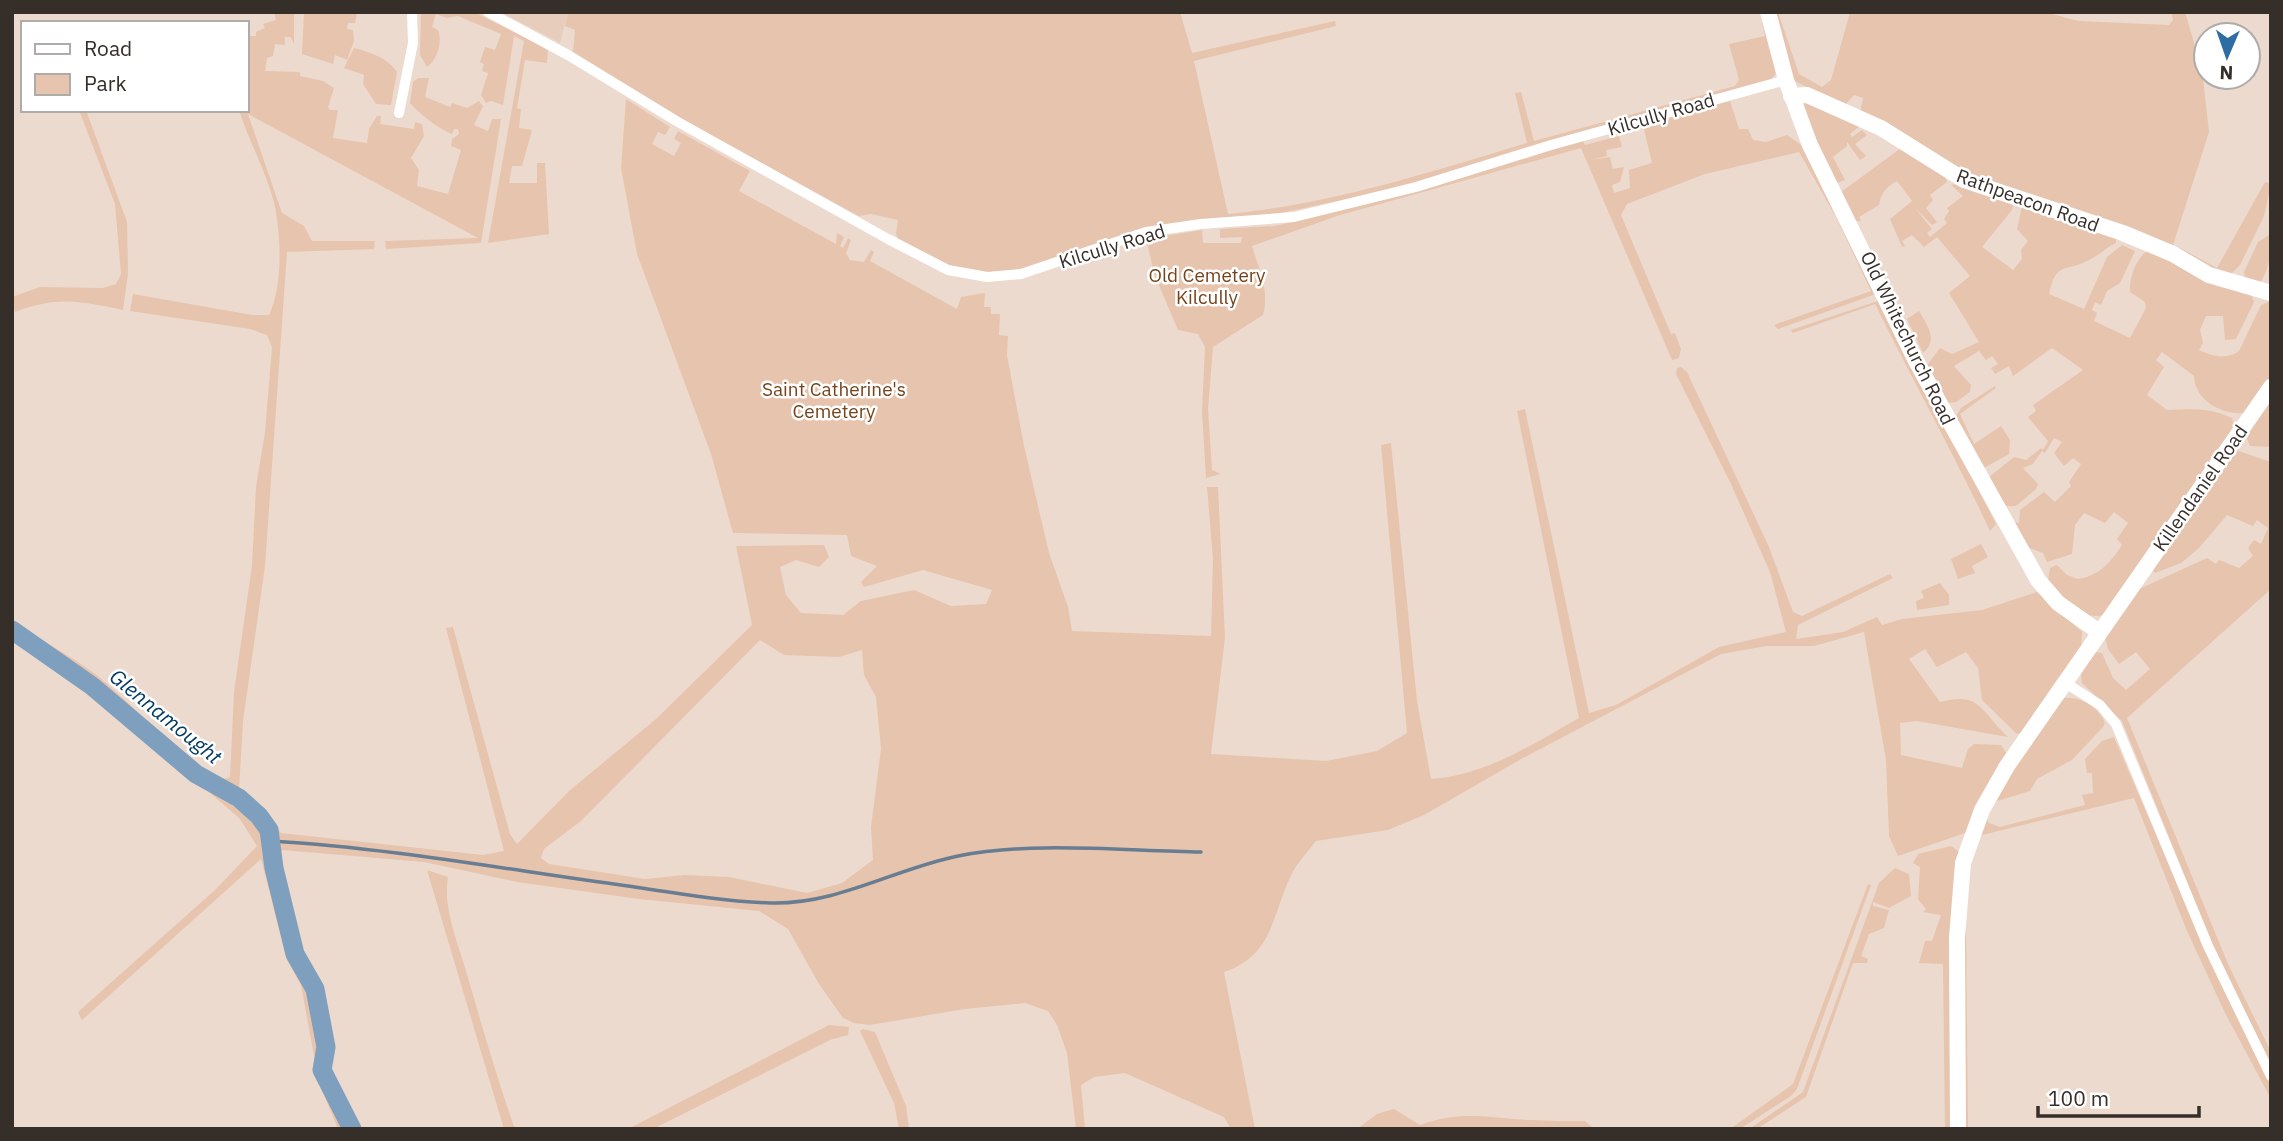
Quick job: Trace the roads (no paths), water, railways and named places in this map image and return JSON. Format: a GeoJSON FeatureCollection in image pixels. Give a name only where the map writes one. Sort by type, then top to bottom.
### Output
{"type":"FeatureCollection","features":[{"type":"Feature","properties":{"kind":"street"},"geometry":{"type":"LineString","coordinates":[[399,113],[413,43],[412,12]]}},
{"type":"Feature","properties":{"kind":"street","name":"Kilcully Road"},"geometry":{"type":"LineString","coordinates":[[488,12],[568,55],[667,116],[888,239],[948,270],[986,277],[1021,274],[1146,232],[1201,224],[1294,217],[1416,187],[1551,145],[1788,88]]}},
{"type":"Feature","properties":{"kind":"street","name":"Old Whitechurch Road"},"geometry":{"type":"LineString","coordinates":[[1768,12],[1788,88],[1810,145],[1916,361],[2030,567],[2051,596],[2099,632]]}},
{"type":"Feature","properties":{"kind":"street","name":"Rathpeacon Road"},"geometry":{"type":"LineString","coordinates":[[1788,88],[1826,102],[1881,128],[1964,180],[2123,233],[2173,254],[2209,275],[2271,293]]}},
{"type":"Feature","properties":{"kind":"street","name":"Killendaniel Road"},"geometry":{"type":"LineString","coordinates":[[1958,1129],[1957,938],[1964,854],[1994,789],[2064,682],[2271,387]]}},
{"type":"Feature","properties":{"kind":"street"},"geometry":{"type":"LineString","coordinates":[[2064,682],[2100,705],[2116,724],[2208,946],[2271,1076]]}},
{"type":"Feature","properties":{"kind":"waterway","name":"Glennamought"},"geometry":{"type":"LineString","coordinates":[[12,630],[92,686],[196,774],[239,798],[259,816],[269,830],[274,868],[295,954],[315,989],[326,1047],[322,1070],[352,1129]]}},
{"type":"Feature","properties":{"kind":"waterway"},"geometry":{"type":"LineString","coordinates":[[271,841],[405,854],[699,896],[770,903],[819,898],[934,862],[987,851],[1078,848],[1201,852]]}},
{"type":"Feature","properties":{"kind":"park label","name":"Old Cemetery Kilcully"},"geometry":{"type":"Point","coordinates":[1207,286]}},
{"type":"Feature","properties":{"kind":"park label","name":"Saint Catherine's Cemetery"},"geometry":{"type":"Point","coordinates":[834,400]}}]}
